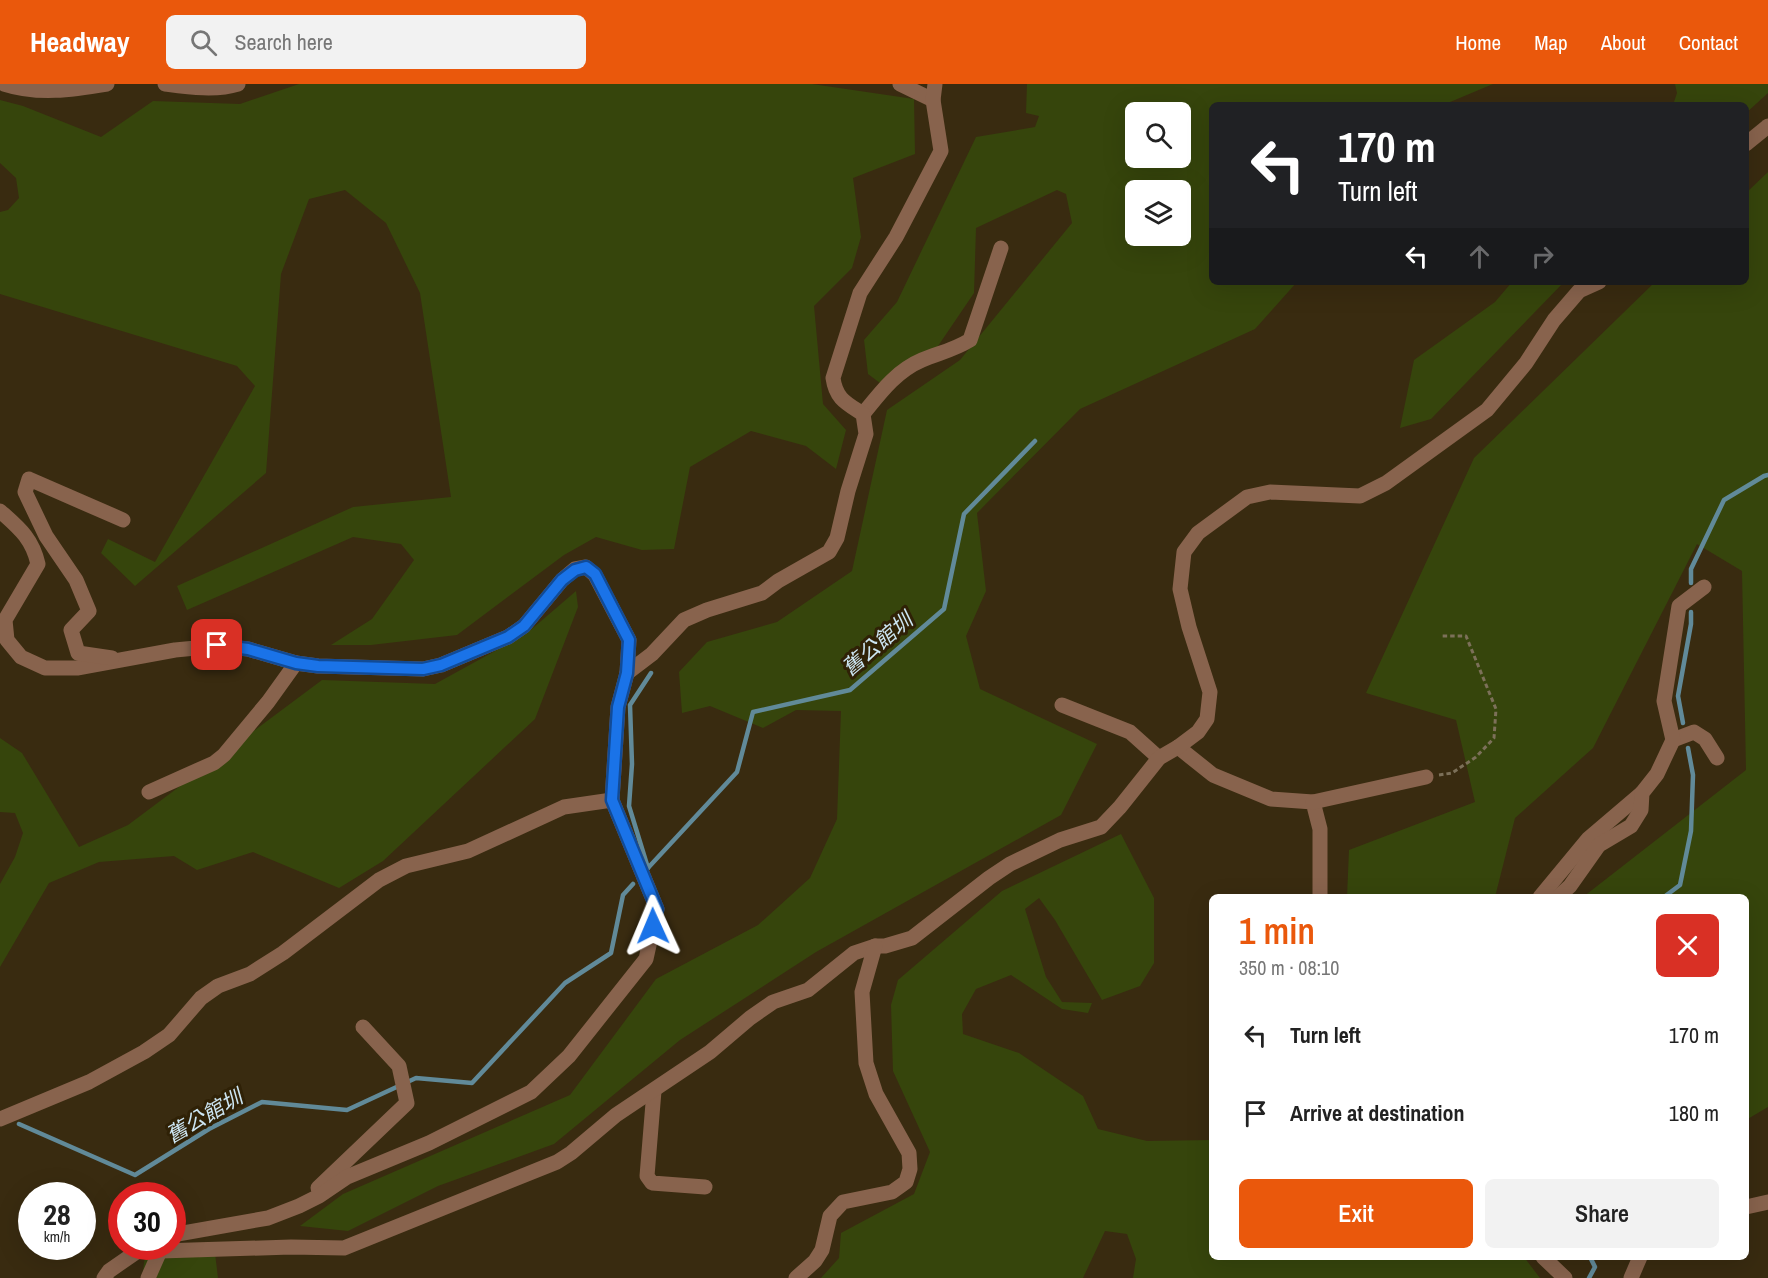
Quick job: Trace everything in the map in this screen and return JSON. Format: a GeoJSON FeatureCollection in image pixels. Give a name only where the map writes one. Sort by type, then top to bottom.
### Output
{"type":"FeatureCollection","features":[{"type":"Feature","properties":{"kind":"street"},"geometry":{"type":"LineString","coordinates":[[4,84],[21,89],[65,91],[107,84]]}},
{"type":"Feature","properties":{"kind":"street"},"geometry":{"type":"LineString","coordinates":[[165,84],[189,87],[238,84]]}},
{"type":"Feature","properties":{"kind":"street"},"geometry":{"type":"LineString","coordinates":[[863,414],[846,403],[835,392],[833,378],[860,293],[896,237],[941,151],[934,92],[900,84]]}},
{"type":"Feature","properties":{"kind":"street"},"geometry":{"type":"LineString","coordinates":[[1749,142],[1768,126]]}},
{"type":"Feature","properties":{"kind":"street"},"geometry":{"type":"LineString","coordinates":[[627,673],[652,654],[684,620],[707,610],[762,593],[778,581],[829,552],[837,538],[866,434],[863,414],[891,380],[920,361],[954,350],[970,340],[1001,248]]}},
{"type":"Feature","properties":{"kind":"street"},"geometry":{"type":"LineString","coordinates":[[186,1248],[344,1248],[556,1162],[571,1153],[616,1115],[710,1052],[773,1002],[808,990],[854,953],[912,938],[988,878],[1010,864],[1060,840],[1101,827],[1159,758],[1198,732],[1207,719],[1210,692],[1189,627],[1180,589],[1184,552],[1198,533],[1247,497],[1270,492],[1360,496],[1386,483],[1487,410],[1526,363],[1554,320],[1579,291],[1592,285]]}},
{"type":"Feature","properties":{"kind":"street"},"geometry":{"type":"LineString","coordinates":[[123,520],[29,479],[25,492],[46,536],[76,580],[89,611],[71,630],[78,653],[124,659]]}},
{"type":"Feature","properties":{"kind":"street"},"geometry":{"type":"LineString","coordinates":[[0,511],[26,535],[34,548],[38,564],[5,620],[7,640],[21,657],[45,668],[76,669],[175,650],[217,645],[248,649],[296,663],[318,666],[423,669],[441,665],[508,637],[524,626],[562,580],[575,570],[586,567],[595,574],[629,640],[627,673],[618,707],[612,800],[657,909],[646,959],[568,1056],[531,1092],[429,1143],[347,1177],[299,1206],[268,1218],[186,1233]]}},
{"type":"Feature","properties":{"kind":"street"},"geometry":{"type":"LineString","coordinates":[[1543,894],[1588,840],[1642,793],[1657,774],[1673,740],[1664,701],[1679,606],[1704,587]]}},
{"type":"Feature","properties":{"kind":"street"},"geometry":{"type":"LineString","coordinates":[[149,792],[214,763],[224,755],[268,702],[296,663]]}},
{"type":"Feature","properties":{"kind":"street"},"geometry":{"type":"LineString","coordinates":[[1062,705],[1130,732],[1159,758]]}},
{"type":"Feature","properties":{"kind":"street"},"geometry":{"type":"LineString","coordinates":[[1673,740],[1694,732],[1705,739],[1717,758]]}},
{"type":"Feature","properties":{"kind":"street"},"geometry":{"type":"LineString","coordinates":[[1178,747],[1213,775],[1270,799],[1313,802],[1426,777]]}},
{"type":"Feature","properties":{"kind":"street"},"geometry":{"type":"LineString","coordinates":[[1561,894],[1570,886],[1599,845],[1631,826],[1641,810],[1642,793]]}},
{"type":"Feature","properties":{"kind":"street"},"geometry":{"type":"LineString","coordinates":[[0,1119],[89,1082],[144,1052],[169,1035],[201,998],[218,986],[250,974],[283,953],[379,880],[406,866],[468,851],[564,807],[612,800]]}},
{"type":"Feature","properties":{"kind":"street"},"geometry":{"type":"LineString","coordinates":[[1313,802],[1320,829],[1320,894]]}},
{"type":"Feature","properties":{"kind":"street"},"geometry":{"type":"LineString","coordinates":[[796,1278],[815,1261],[822,1250],[830,1216],[843,1202],[892,1192],[906,1182],[910,1169],[909,1153],[876,1094],[866,1063],[862,992],[875,946]]}},
{"type":"Feature","properties":{"kind":"street"},"geometry":{"type":"LineString","coordinates":[[299,1206],[407,1103],[399,1066],[363,1027]]}},
{"type":"Feature","properties":{"kind":"street"},"geometry":{"type":"LineString","coordinates":[[654,1091],[647,1176],[652,1183],[705,1187]]}},
{"type":"Feature","properties":{"kind":"street"},"geometry":{"type":"LineString","coordinates":[[1749,1206],[1768,1202]]}},
{"type":"Feature","properties":{"kind":"street"},"geometry":{"type":"LineString","coordinates":[[104,1278],[109,1271],[130,1260]]}},
{"type":"Feature","properties":{"kind":"street"},"geometry":{"type":"LineString","coordinates":[[148,1278],[150,1260]]}},
{"type":"Feature","properties":{"kind":"street"},"geometry":{"type":"LineString","coordinates":[[1546,1260],[1565,1278]]}},
{"type":"Feature","properties":{"kind":"street"},"geometry":{"type":"LineString","coordinates":[[1631,1278],[1639,1260]]}},
{"type":"Feature","properties":{"kind":"path"},"geometry":{"type":"LineString","coordinates":[[1426,777],[1452,773],[1476,757],[1494,738],[1496,709],[1466,636],[1440,636]]}},
{"type":"Feature","properties":{"kind":"green space"},"geometry":{"type":"Polygon","coordinates":[[[299,84],[812,84],[914,99],[915,154],[853,178],[861,237],[852,268],[814,306],[823,404],[846,430],[836,469],[806,446],[751,431],[690,467],[674,549],[642,550],[596,537],[564,555],[457,635],[371,645],[331,645],[372,619],[414,560],[401,544],[353,537],[187,610],[177,586],[353,507],[451,497],[420,293],[386,223],[345,190],[309,199],[281,274],[266,473],[135,586],[101,553],[108,539],[155,562],[255,386],[237,366],[0,294],[0,212],[8,210],[19,198],[16,178],[0,163],[0,100],[23,106],[101,137],[153,101],[240,104],[299,84]]]}},
{"type":"Feature","properties":{"kind":"green space"},"geometry":{"type":"Polygon","coordinates":[[[1027,84],[1493,84],[1450,102],[1209,102],[1209,285],[1294,285],[1255,329],[1080,409],[977,513],[986,591],[966,636],[980,689],[1097,744],[1061,815],[816,952],[680,1040],[554,1144],[438,1186],[348,1231],[300,1226],[343,1194],[570,1095],[656,979],[758,925],[810,878],[837,819],[841,711],[796,710],[763,728],[710,706],[682,713],[679,672],[707,642],[777,622],[852,571],[887,410],[960,360],[1072,223],[1066,194],[1057,190],[976,228],[974,293],[936,349],[880,383],[868,374],[864,340],[897,302],[976,137],[1035,127],[1039,116],[1026,113],[1027,84]]]}},
{"type":"Feature","properties":{"kind":"green space"},"geometry":{"type":"Polygon","coordinates":[[[1675,84],[1768,84],[1768,93],[1749,110],[1749,102],[1674,102],[1677,93],[1675,84]]]}},
{"type":"Feature","properties":{"kind":"green space"},"geometry":{"type":"Polygon","coordinates":[[[1768,172],[1768,1107],[1749,1118],[1749,894],[1587,894],[1746,770],[1742,571],[1697,544],[1593,748],[1515,818],[1496,894],[1347,894],[1349,850],[1475,802],[1456,720],[1366,693],[1474,458],[1652,285],[1749,285],[1749,190],[1768,172]]]}},
{"type":"Feature","properties":{"kind":"green space"},"geometry":{"type":"Polygon","coordinates":[[[1509,285],[1561,285],[1431,419],[1400,428],[1414,360],[1495,302],[1509,285]]]}},
{"type":"Feature","properties":{"kind":"green space"},"geometry":{"type":"Polygon","coordinates":[[[576,591],[578,607],[535,719],[383,861],[339,888],[253,852],[197,870],[174,856],[99,862],[49,883],[0,967],[0,884],[15,857],[23,833],[15,813],[0,812],[0,738],[22,753],[79,847],[128,825],[322,680],[435,684],[526,634],[576,591]]]}},
{"type":"Feature","properties":{"kind":"green space"},"geometry":{"type":"Polygon","coordinates":[[[1121,834],[1154,898],[1154,963],[1140,986],[1102,1000],[1055,920],[1039,898],[1025,909],[1046,977],[1062,1002],[1092,1003],[1088,1013],[1062,1009],[1011,975],[976,989],[962,1014],[963,1034],[1019,1053],[1083,1096],[1098,1129],[1147,1141],[1209,1140],[1209,1260],[1526,1260],[1540,1278],[1133,1278],[1136,1259],[1127,1234],[1105,1231],[1083,1278],[821,1278],[839,1258],[841,1233],[914,1194],[930,1152],[893,1071],[891,1005],[898,980],[1002,891],[1121,834]]]}},
{"type":"Feature","properties":{"kind":"green space"},"geometry":{"type":"Polygon","coordinates":[[[215,1253],[218,1278],[142,1278],[144,1260],[186,1260],[186,1254],[215,1253]]]}},
{"type":"Feature","properties":{"kind":"waterway","name":"舊公館圳"},"geometry":{"type":"LineString","coordinates":[[647,869],[737,772],[753,712],[850,690],[944,609],[964,514],[1035,441]]}},
{"type":"Feature","properties":{"kind":"waterway"},"geometry":{"type":"LineString","coordinates":[[1691,583],[1691,569],[1724,500],[1768,475]]}},
{"type":"Feature","properties":{"kind":"waterway"},"geometry":{"type":"LineString","coordinates":[[1683,723],[1678,696],[1691,624],[1691,612]]}},
{"type":"Feature","properties":{"kind":"waterway"},"geometry":{"type":"LineString","coordinates":[[648,868],[629,806],[632,764],[630,705],[651,673]]}},
{"type":"Feature","properties":{"kind":"waterway"},"geometry":{"type":"LineString","coordinates":[[1668,894],[1680,885],[1691,831],[1693,775],[1688,748]]}},
{"type":"Feature","properties":{"kind":"waterway","name":"舊公館圳"},"geometry":{"type":"LineString","coordinates":[[19,1124],[135,1175],[209,1129],[262,1102],[347,1110],[416,1078],[472,1083],[565,983],[611,953],[623,895],[633,884]]}},
{"type":"Feature","properties":{"kind":"waterway"},"geometry":{"type":"LineString","coordinates":[[1589,1278],[1595,1267],[1592,1260]]}},
{"type":"Feature","properties":{"kind":"route"},"geometry":{"type":"LineString","coordinates":[[217,645],[248,649],[296,663],[318,666],[423,669],[441,665],[508,637],[524,626],[562,580],[575,570],[586,567],[595,574],[629,640],[627,673],[618,707],[612,800],[657,909],[653,926]]}}]}
